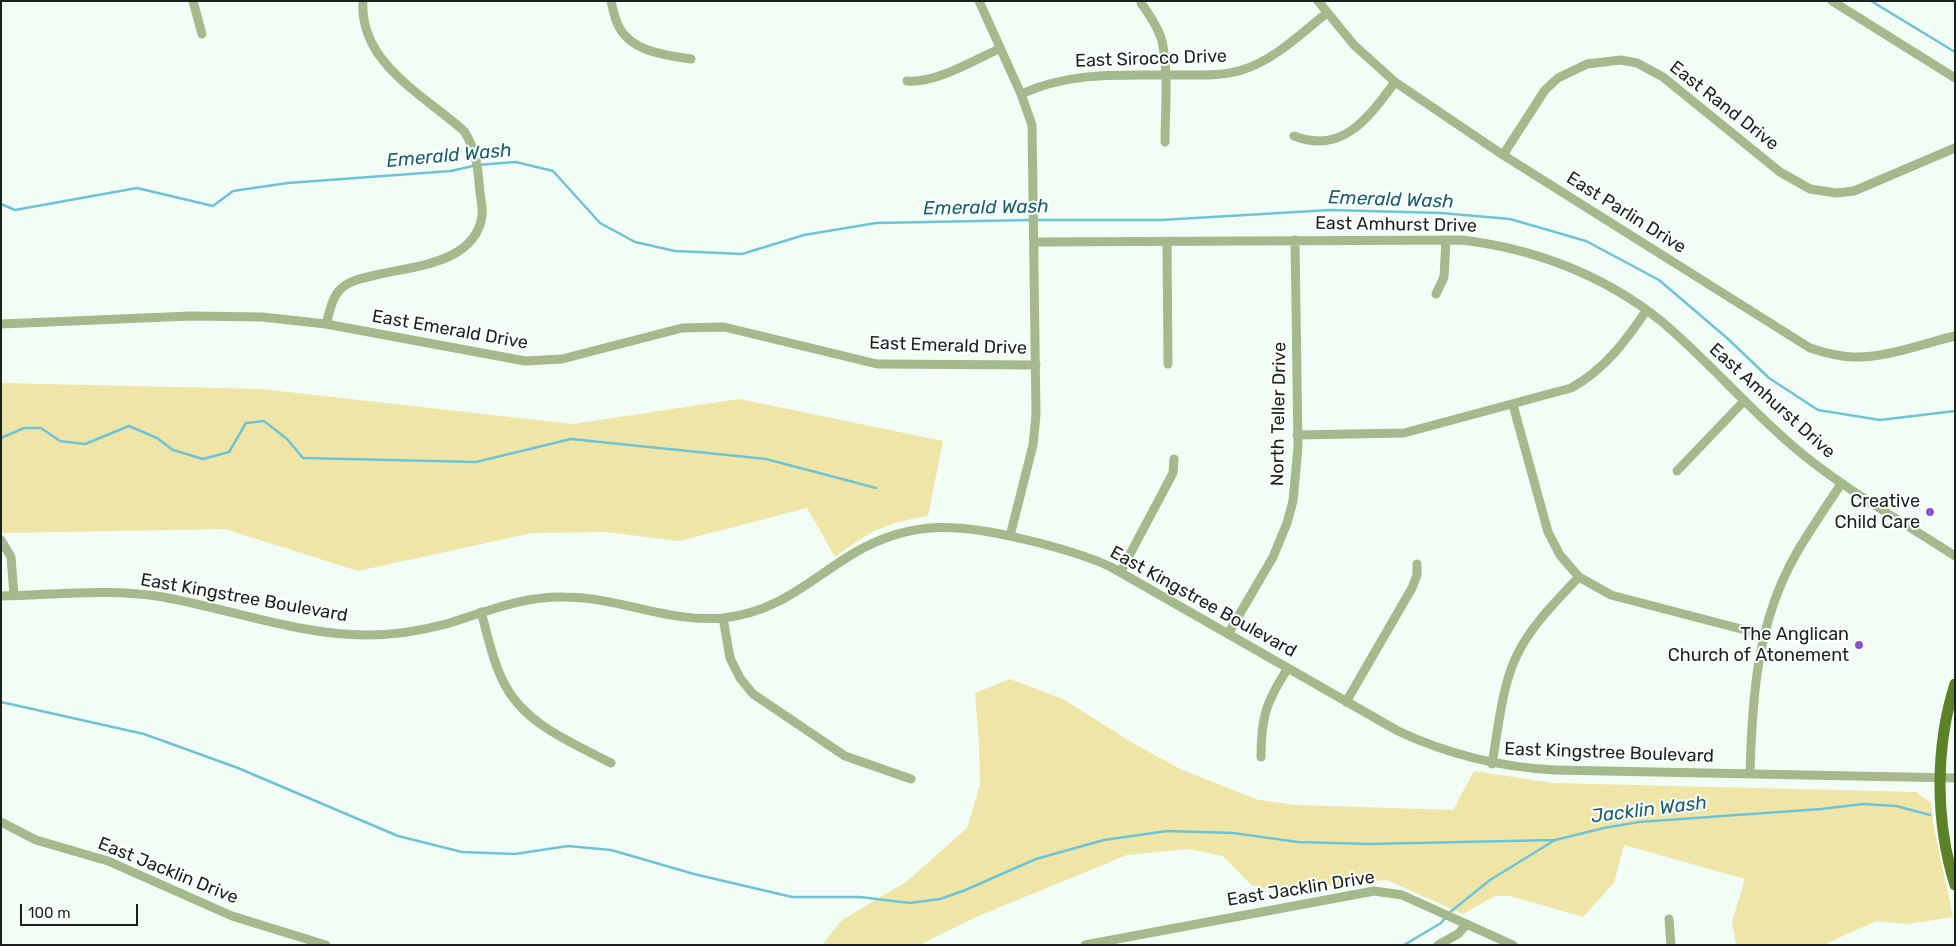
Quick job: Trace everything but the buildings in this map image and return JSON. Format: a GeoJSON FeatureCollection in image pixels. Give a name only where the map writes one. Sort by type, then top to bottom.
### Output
{"type":"FeatureCollection","features":[{"type":"Feature","properties":{"kind":"main road"},"geometry":{"type":"LineString","coordinates":[[1955,684],[1946,718],[1939,778],[1950,869],[1955,885]]}},
{"type":"Feature","properties":{"kind":"street"},"geometry":{"type":"LineString","coordinates":[[193,1],[202,34]]}},
{"type":"Feature","properties":{"kind":"street"},"geometry":{"type":"LineString","coordinates":[[326,324],[338,292],[348,284],[366,277],[452,256],[470,240],[480,225],[482,214],[476,154],[472,143],[464,131],[394,73],[380,58],[368,37],[363,1]]}},
{"type":"Feature","properties":{"kind":"street"},"geometry":{"type":"LineString","coordinates":[[611,1],[618,27],[627,39],[638,46],[664,55],[691,59]]}},
{"type":"Feature","properties":{"kind":"street"},"geometry":{"type":"LineString","coordinates":[[979,1],[1021,94],[1032,125],[1036,415],[1033,445],[1010,536]]}},
{"type":"Feature","properties":{"kind":"street","name":"East Parlin Drive"},"geometry":{"type":"LineString","coordinates":[[1318,1],[1354,45],[1395,82],[1503,155],[1810,348],[1830,354],[1856,357],[1882,354],[1955,336]]}},
{"type":"Feature","properties":{"kind":"street"},"geometry":{"type":"LineString","coordinates":[[1832,1],[1955,78]]}},
{"type":"Feature","properties":{"kind":"street"},"geometry":{"type":"LineString","coordinates":[[1141,3],[1152,18],[1161,39],[1164,75],[1164,142]]}},
{"type":"Feature","properties":{"kind":"street","name":"East Sirocco Drive"},"geometry":{"type":"LineString","coordinates":[[1021,94],[1046,83],[1067,78],[1227,73],[1253,66],[1275,54],[1327,13]]}},
{"type":"Feature","properties":{"kind":"street"},"geometry":{"type":"LineString","coordinates":[[907,81],[924,81],[936,77],[1000,49]]}},
{"type":"Feature","properties":{"kind":"street","name":"East Rand Drive"},"geometry":{"type":"LineString","coordinates":[[1503,155],[1545,90],[1558,78],[1571,70],[1587,64],[1621,60],[1636,63],[1663,77],[1780,172],[1810,190],[1836,193],[1854,191],[1955,148]]}},
{"type":"Feature","properties":{"kind":"street"},"geometry":{"type":"LineString","coordinates":[[1294,136],[1304,140],[1326,141],[1346,135],[1362,124],[1395,82]]}},
{"type":"Feature","properties":{"kind":"street","name":"North Teller Drive"},"geometry":{"type":"LineString","coordinates":[[1228,634],[1273,557],[1287,523],[1296,481],[1298,435],[1295,240]]}},
{"type":"Feature","properties":{"kind":"street"},"geometry":{"type":"LineString","coordinates":[[1436,294],[1444,277],[1446,240]]}},
{"type":"Feature","properties":{"kind":"street","name":"East Amhurst Drive"},"geometry":{"type":"LineString","coordinates":[[1034,242],[1446,240],[1500,246],[1559,263],[1603,282],[1661,321],[1800,452],[1841,484],[1955,556]]}},
{"type":"Feature","properties":{"kind":"street"},"geometry":{"type":"LineString","coordinates":[[1167,242],[1168,364]]}},
{"type":"Feature","properties":{"kind":"street"},"geometry":{"type":"LineString","coordinates":[[1298,435],[1404,432],[1513,405],[1571,388],[1587,379],[1613,356],[1646,311]]}},
{"type":"Feature","properties":{"kind":"street","name":"East Emerald Drive"},"geometry":{"type":"LineString","coordinates":[[1,324],[191,316],[262,317],[326,324],[525,361],[562,359],[682,328],[724,327],[877,364],[1036,365]]}},
{"type":"Feature","properties":{"kind":"street"},"geometry":{"type":"LineString","coordinates":[[1677,471],[1744,401]]}},
{"type":"Feature","properties":{"kind":"street"},"geometry":{"type":"LineString","coordinates":[[1513,405],[1548,532],[1560,555],[1579,577],[1611,595],[1764,635]]}},
{"type":"Feature","properties":{"kind":"street"},"geometry":{"type":"LineString","coordinates":[[1121,571],[1172,472],[1174,459]]}},
{"type":"Feature","properties":{"kind":"street"},"geometry":{"type":"LineString","coordinates":[[1750,774],[1754,690],[1764,635],[1776,597],[1795,555],[1841,484]]}},
{"type":"Feature","properties":{"kind":"street","name":"East Kingstree Boulevard"},"geometry":{"type":"LineString","coordinates":[[1,596],[147,595],[317,631],[362,635],[421,630],[528,599],[568,597],[681,617],[723,618],[747,614],[778,603],[856,552],[880,540],[903,532],[932,527],[955,526],[1010,536],[1069,550],[1121,571],[1346,702],[1417,740],[1456,755],[1492,764],[1555,770],[1955,778]]}},
{"type":"Feature","properties":{"kind":"street"},"geometry":{"type":"LineString","coordinates":[[1,540],[11,557],[14,595]]}},
{"type":"Feature","properties":{"kind":"street"},"geometry":{"type":"LineString","coordinates":[[1346,702],[1412,588],[1417,575],[1417,564]]}},
{"type":"Feature","properties":{"kind":"street"},"geometry":{"type":"LineString","coordinates":[[1492,764],[1508,681],[1516,656],[1529,635],[1579,577]]}},
{"type":"Feature","properties":{"kind":"street"},"geometry":{"type":"LineString","coordinates":[[481,612],[504,684],[518,704],[544,727],[611,763]]}},
{"type":"Feature","properties":{"kind":"street"},"geometry":{"type":"LineString","coordinates":[[723,618],[730,658],[740,678],[753,694],[845,756],[911,779]]}},
{"type":"Feature","properties":{"kind":"street"},"geometry":{"type":"LineString","coordinates":[[1261,757],[1262,726],[1266,706],[1288,668]]}},
{"type":"Feature","properties":{"kind":"street","name":"East Jacklin Drive"},"geometry":{"type":"LineString","coordinates":[[1,822],[36,840],[108,861],[232,916],[326,945]]}},
{"type":"Feature","properties":{"kind":"street","name":"East Jacklin Drive"},"geometry":{"type":"LineString","coordinates":[[1085,945],[1374,891],[1402,895],[1512,945]]}},
{"type":"Feature","properties":{"kind":"street"},"geometry":{"type":"LineString","coordinates":[[1669,919],[1671,945]]}},
{"type":"Feature","properties":{"kind":"street"},"geometry":{"type":"LineString","coordinates":[[1438,945],[1458,934],[1468,924]]}},
{"type":"Feature","properties":{"kind":"shaded area"},"geometry":{"type":"Polygon","coordinates":[[[1,383],[261,389],[573,424],[739,399],[943,441],[928,516],[878,529],[835,557],[807,508],[679,541],[606,532],[532,533],[358,571],[225,529],[1,533],[1,383]]]}},
{"type":"Feature","properties":{"kind":"shaded area"},"geometry":{"type":"Polygon","coordinates":[[[1010,679],[1063,699],[1131,742],[1182,770],[1259,800],[1295,805],[1453,810],[1474,771],[1553,783],[1916,792],[1931,803],[1934,828],[1953,917],[1908,924],[1876,921],[1823,945],[1736,945],[1732,922],[1745,879],[1624,845],[1614,883],[1583,917],[1510,896],[1495,896],[1463,914],[1387,880],[1275,891],[1251,885],[1223,856],[1188,849],[1127,855],[976,917],[919,945],[822,945],[842,920],[906,882],[967,828],[980,785],[975,693],[1010,679]]]}},
{"type":"Feature","properties":{"kind":"waterway"},"geometry":{"type":"LineString","coordinates":[[1871,1],[1955,52]]}},
{"type":"Feature","properties":{"kind":"waterway","name":"Emerald Wash"},"geometry":{"type":"LineString","coordinates":[[1,204],[15,210],[137,188],[213,206],[233,191],[288,183],[451,171],[477,165],[516,162],[553,171],[600,223],[635,242],[675,251],[742,254],[804,235],[876,223],[1031,220]]}},
{"type":"Feature","properties":{"kind":"waterway","name":"Emerald Wash"},"geometry":{"type":"LineString","coordinates":[[1036,220],[1161,220],[1330,210],[1441,213],[1510,219],[1586,241],[1659,280],[1727,338],[1769,378],[1818,410],[1880,420],[1955,411]]}},
{"type":"Feature","properties":{"kind":"waterway"},"geometry":{"type":"LineString","coordinates":[[1,438],[24,428],[41,428],[60,441],[85,444],[129,426],[157,438],[173,450],[203,459],[229,452],[246,423],[264,421],[287,439],[303,458],[476,462],[571,439],[766,459],[876,488]]}},
{"type":"Feature","properties":{"kind":"waterway"},"geometry":{"type":"LineString","coordinates":[[1,702],[144,734],[238,768],[398,836],[462,852],[515,854],[568,846],[611,850],[694,874],[792,897],[860,897],[910,903],[940,899],[1036,859],[1104,840],[1167,831],[1233,833],[1298,842],[1369,844],[1555,840]]}},
{"type":"Feature","properties":{"kind":"waterway","name":"Jacklin Wash"},"geometry":{"type":"LineString","coordinates":[[1449,913],[1490,880],[1555,840],[1604,828],[1639,822],[1821,809],[1863,804],[1896,806],[1930,815]]}},
{"type":"Feature","properties":{"kind":"waterway","name":"Jacklin Wash"},"geometry":{"type":"LineString","coordinates":[[1404,945],[1441,923],[1446,917]]}},
{"type":"Feature","properties":{"kind":"place","name":"Creative Child Care"},"geometry":{"type":"Point","coordinates":[1930,512]}},
{"type":"Feature","properties":{"kind":"place","name":"The Anglican Church of Atonement"},"geometry":{"type":"Point","coordinates":[1859,645]}}]}
